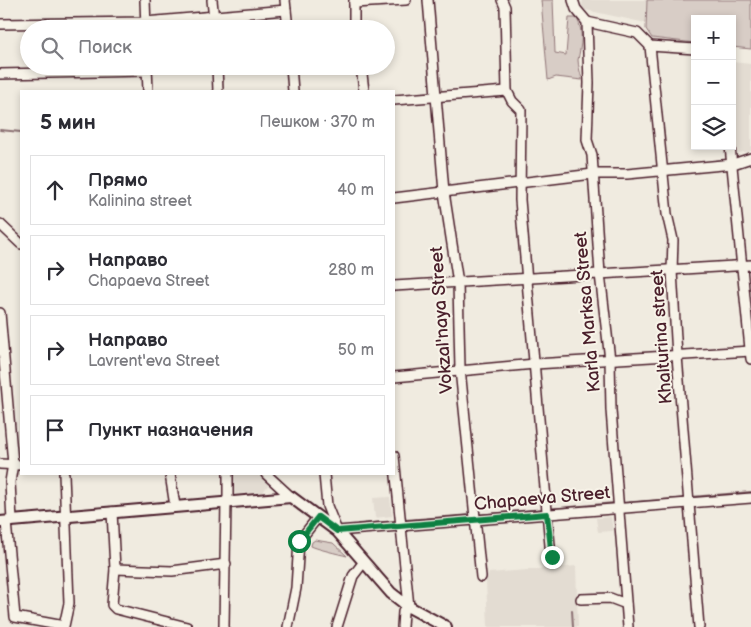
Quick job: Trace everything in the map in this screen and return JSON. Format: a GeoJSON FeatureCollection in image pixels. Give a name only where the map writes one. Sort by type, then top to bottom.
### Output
{"type":"FeatureCollection","features":[{"type":"Feature","properties":{"kind":"main road"},"geometry":{"type":"LineString","coordinates":[[6,521],[291,497],[337,531],[391,593],[408,606],[446,627]]}},
{"type":"Feature","properties":{"kind":"street"},"geometry":{"type":"LineString","coordinates":[[145,0],[146,20]]}},
{"type":"Feature","properties":{"kind":"street"},"geometry":{"type":"LineString","coordinates":[[212,0],[214,20]]}},
{"type":"Feature","properties":{"kind":"street"},"geometry":{"type":"LineString","coordinates":[[285,0],[287,20]]}},
{"type":"Feature","properties":{"kind":"street"},"geometry":{"type":"LineString","coordinates":[[354,20],[354,2],[406,0]]}},
{"type":"Feature","properties":{"kind":"street","name":"Vokzal'naya Street"},"geometry":{"type":"LineString","coordinates":[[428,0],[444,192],[458,283],[460,370],[481,577]]}},
{"type":"Feature","properties":{"kind":"street"},"geometry":{"type":"LineString","coordinates":[[502,0],[505,7],[507,91],[512,101],[521,110],[522,184],[520,200],[552,557]]}},
{"type":"Feature","properties":{"kind":"street"},"geometry":{"type":"LineString","coordinates":[[573,0],[576,9],[587,22],[637,33],[650,46],[691,49]]}},
{"type":"Feature","properties":{"kind":"street"},"geometry":{"type":"LineString","coordinates":[[184,20],[286,10]]}},
{"type":"Feature","properties":{"kind":"street","name":"Karla Marksa Street"},"geometry":{"type":"LineString","coordinates":[[587,22],[589,84],[586,114],[587,140],[592,155],[600,274],[610,360],[611,410],[628,627]]}},
{"type":"Feature","properties":{"kind":"street"},"geometry":{"type":"LineString","coordinates":[[0,24],[20,24]]}},
{"type":"Feature","properties":{"kind":"street","name":"Khalturina street"},"geometry":{"type":"LineString","coordinates":[[650,46],[667,214],[673,240],[672,271],[677,356],[699,627]]}},
{"type":"Feature","properties":{"kind":"street"},"geometry":{"type":"LineString","coordinates":[[0,74],[20,73]]}},
{"type":"Feature","properties":{"kind":"street"},"geometry":{"type":"LineString","coordinates":[[147,75],[148,90]]}},
{"type":"Feature","properties":{"kind":"street"},"geometry":{"type":"LineString","coordinates":[[217,75],[218,90]]}},
{"type":"Feature","properties":{"kind":"street"},"geometry":{"type":"LineString","coordinates":[[292,75],[293,90]]}},
{"type":"Feature","properties":{"kind":"street"},"geometry":{"type":"LineString","coordinates":[[362,75],[364,90]]}},
{"type":"Feature","properties":{"kind":"street"},"geometry":{"type":"LineString","coordinates":[[395,100],[437,95],[507,91]]}},
{"type":"Feature","properties":{"kind":"street"},"geometry":{"type":"LineString","coordinates":[[731,150],[747,266],[751,359]]}},
{"type":"Feature","properties":{"kind":"street"},"geometry":{"type":"LineString","coordinates":[[395,198],[593,174],[662,171],[733,164],[751,158]]}},
{"type":"Feature","properties":{"kind":"street"},"geometry":{"type":"LineString","coordinates":[[0,224],[20,243]]}},
{"type":"Feature","properties":{"kind":"street"},"geometry":{"type":"LineString","coordinates":[[395,286],[747,266]]}},
{"type":"Feature","properties":{"kind":"street"},"geometry":{"type":"LineString","coordinates":[[0,313],[17,464],[10,482],[6,521],[14,613],[19,619],[61,627],[66,622],[69,603],[64,475]]}},
{"type":"Feature","properties":{"kind":"street"},"geometry":{"type":"LineString","coordinates":[[395,377],[535,364],[751,351]]}},
{"type":"Feature","properties":{"kind":"street"},"geometry":{"type":"LineString","coordinates":[[0,464],[17,464]]}},
{"type":"Feature","properties":{"kind":"street"},"geometry":{"type":"LineString","coordinates":[[395,468],[408,606],[403,612],[402,627]]}},
{"type":"Feature","properties":{"kind":"street"},"geometry":{"type":"LineString","coordinates":[[170,475],[174,506]]}},
{"type":"Feature","properties":{"kind":"street"},"geometry":{"type":"LineString","coordinates":[[224,627],[228,475]]}},
{"type":"Feature","properties":{"kind":"street"},"geometry":{"type":"LineString","coordinates":[[324,475],[327,506],[337,531]]}},
{"type":"Feature","properties":{"kind":"street"},"geometry":{"type":"LineString","coordinates":[[272,476],[291,497]]}},
{"type":"Feature","properties":{"kind":"street","name":"Chapaeva Street"},"geometry":{"type":"LineString","coordinates":[[337,531],[751,498]]}},
{"type":"Feature","properties":{"kind":"street"},"geometry":{"type":"LineString","coordinates":[[288,627],[296,588],[299,541],[314,514],[327,506]]}},
{"type":"Feature","properties":{"kind":"street"},"geometry":{"type":"LineString","coordinates":[[112,512],[115,569],[112,605],[116,609],[187,627]]}},
{"type":"Feature","properties":{"kind":"street"},"geometry":{"type":"LineString","coordinates":[[336,627],[353,576],[364,563]]}},
{"type":"Feature","properties":{"kind":"street"},"geometry":{"type":"LineString","coordinates":[[115,569],[172,571],[226,564]]}},
{"type":"Feature","properties":{"kind":"street"},"geometry":{"type":"LineString","coordinates":[[581,599],[610,598],[626,604]]}},
{"type":"Feature","properties":{"kind":"shaded area"},"geometry":{"type":"Polygon","coordinates":[[[541,0],[553,0],[555,53],[566,55],[569,18],[577,18],[581,34],[578,65],[582,80],[556,77],[548,80],[541,0]]]}},
{"type":"Feature","properties":{"kind":"shaded area"},"geometry":{"type":"Polygon","coordinates":[[[583,0],[647,0],[646,23],[581,9],[583,0]]]}},
{"type":"Feature","properties":{"kind":"shaded area"},"geometry":{"type":"Polygon","coordinates":[[[647,0],[751,0],[751,49],[736,47],[736,15],[691,15],[691,43],[652,38],[646,29],[647,0]]]}},
{"type":"Feature","properties":{"kind":"shaded area"},"geometry":{"type":"Polygon","coordinates":[[[736,62],[751,64],[751,151],[738,153],[736,140],[736,62]]]}},
{"type":"Feature","properties":{"kind":"shaded area"},"geometry":{"type":"Polygon","coordinates":[[[232,475],[258,475],[269,484],[263,492],[232,494],[232,475]]]}},
{"type":"Feature","properties":{"kind":"shaded area"},"geometry":{"type":"Polygon","coordinates":[[[390,497],[392,516],[375,518],[373,498],[390,497]]]}},
{"type":"Feature","properties":{"kind":"shaded area"},"geometry":{"type":"Polygon","coordinates":[[[611,517],[613,531],[598,532],[596,518],[611,517]]]}},
{"type":"Feature","properties":{"kind":"shaded area"},"geometry":{"type":"Polygon","coordinates":[[[315,540],[333,543],[347,556],[311,546],[315,540]]]}},
{"type":"Feature","properties":{"kind":"shaded area"},"geometry":{"type":"Polygon","coordinates":[[[576,566],[578,627],[488,627],[486,580],[489,573],[576,566]]]}},
{"type":"Feature","properties":{"kind":"waterway"},"geometry":{"type":"LineString","coordinates":[[0,130],[20,132]]}},
{"type":"Feature","properties":{"kind":"waterway"},"geometry":{"type":"LineString","coordinates":[[691,497],[751,492]]}},
{"type":"Feature","properties":{"kind":"waterway"},"geometry":{"type":"LineString","coordinates":[[621,503],[686,498]]}},
{"type":"Feature","properties":{"kind":"waterway"},"geometry":{"type":"LineString","coordinates":[[549,509],[614,503]]}},
{"type":"Feature","properties":{"kind":"waterway"},"geometry":{"type":"LineString","coordinates":[[477,515],[544,509]]}},
{"type":"Feature","properties":{"kind":"waterway"},"geometry":{"type":"LineString","coordinates":[[405,520],[472,515]]}},
{"type":"Feature","properties":{"kind":"waterway"},"geometry":{"type":"LineString","coordinates":[[358,524],[397,521]]}},
{"type":"Feature","properties":{"kind":"waterway"},"geometry":{"type":"LineString","coordinates":[[572,610],[573,627]]}},
{"type":"Feature","properties":{"kind":"route"},"geometry":{"type":"LineString","coordinates":[[299,541],[318,517],[337,531],[547,514],[552,557]]}}]}
